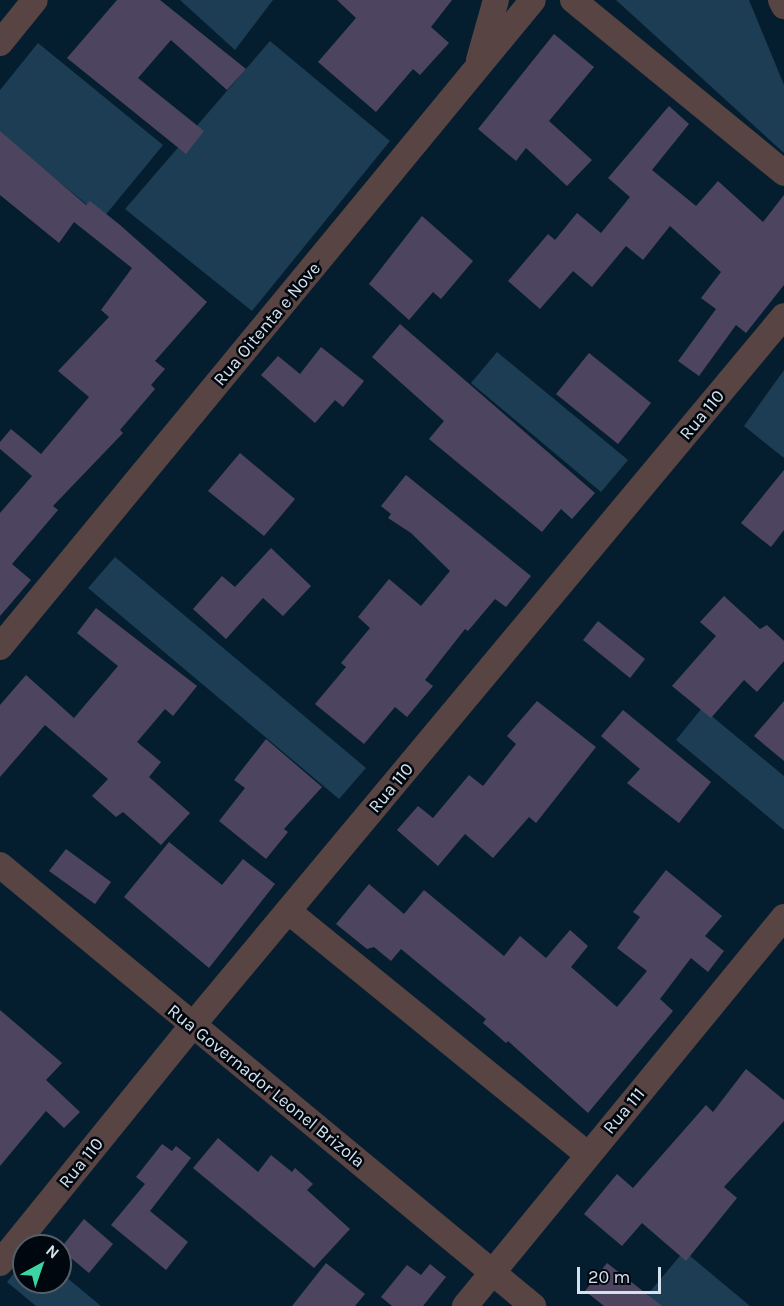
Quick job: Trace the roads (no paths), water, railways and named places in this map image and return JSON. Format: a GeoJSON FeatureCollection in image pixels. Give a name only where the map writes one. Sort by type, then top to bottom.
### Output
{"type":"FeatureCollection","features":[{"type":"Feature","properties":{"kind":"street"},"geometry":{"type":"LineString","coordinates":[[0,43],[35,0]]}},
{"type":"Feature","properties":{"kind":"street"},"geometry":{"type":"LineString","coordinates":[[476,72],[496,0]]}},
{"type":"Feature","properties":{"kind":"street","name":"Rua Oitenta e Nove"},"geometry":{"type":"LineString","coordinates":[[0,647],[533,0]]}},
{"type":"Feature","properties":{"kind":"street"},"geometry":{"type":"LineString","coordinates":[[573,0],[784,173]]}},
{"type":"Feature","properties":{"kind":"street"},"geometry":{"type":"LineString","coordinates":[[781,0],[784,6]]}},
{"type":"Feature","properties":{"kind":"street","name":"Rua 110"},"geometry":{"type":"LineString","coordinates":[[0,1263],[192,1026],[784,316]]}},
{"type":"Feature","properties":{"kind":"street","name":"Rua Governador Leonel Brizola"},"geometry":{"type":"LineString","coordinates":[[0,865],[532,1306]]}},
{"type":"Feature","properties":{"kind":"street"},"geometry":{"type":"LineString","coordinates":[[288,911],[588,1155]]}},
{"type":"Feature","properties":{"kind":"street","name":"Rua 111"},"geometry":{"type":"LineString","coordinates":[[465,1306],[784,917]]}}]}
